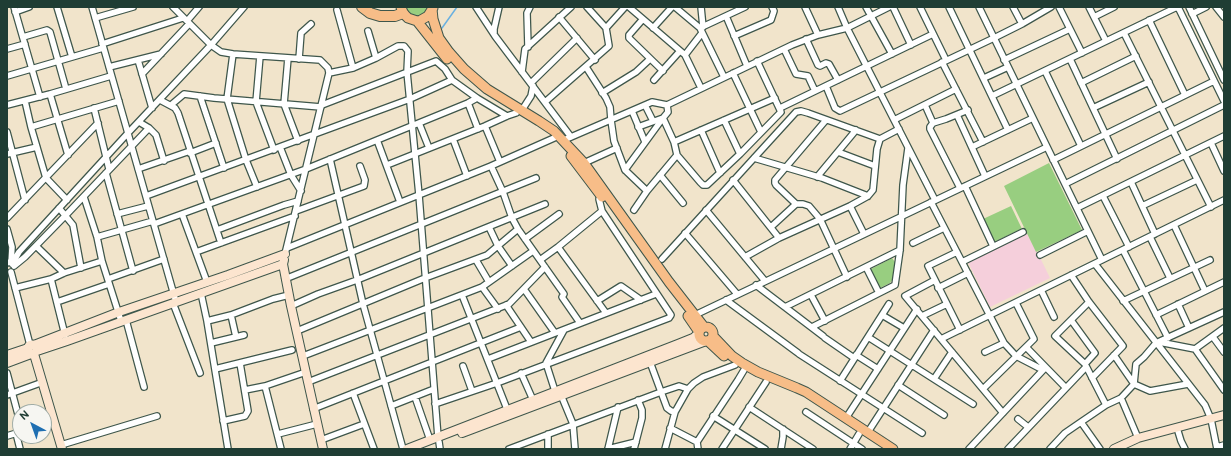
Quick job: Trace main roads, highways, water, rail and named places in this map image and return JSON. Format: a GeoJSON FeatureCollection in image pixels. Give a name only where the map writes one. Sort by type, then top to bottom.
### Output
{"type":"FeatureCollection","features":[{"type":"Feature","properties":{"kind":"highway"},"geometry":{"type":"LineString","coordinates":[[362,7],[370,13],[380,16],[395,16],[402,10]]}},
{"type":"Feature","properties":{"kind":"main road"},"geometry":{"type":"LineString","coordinates":[[402,10],[411,19],[417,20],[428,16],[433,8]]}},
{"type":"Feature","properties":{"kind":"main road"},"geometry":{"type":"LineString","coordinates":[[433,8],[433,18],[439,38],[449,52],[464,69],[487,89],[554,138],[572,158],[602,197],[671,294],[701,331]]}},
{"type":"Feature","properties":{"kind":"main road"},"geometry":{"type":"LineString","coordinates":[[417,20],[444,56],[460,74],[487,96],[567,139],[669,282],[695,315],[701,331],[701,339],[709,339],[742,363],[758,372],[798,388],[846,418],[882,449]]}},
{"type":"Feature","properties":{"kind":"main road"},"geometry":{"type":"LineString","coordinates":[[701,331],[707,327],[711,329],[713,331],[709,339]]}},
{"type":"Feature","properties":{"kind":"main road"},"geometry":{"type":"LineString","coordinates":[[709,339],[735,365],[766,382],[803,397],[893,449]]}},
{"type":"Feature","properties":{"kind":"waterway"},"geometry":{"type":"LineString","coordinates":[[442,28],[457,7]]}}]}
